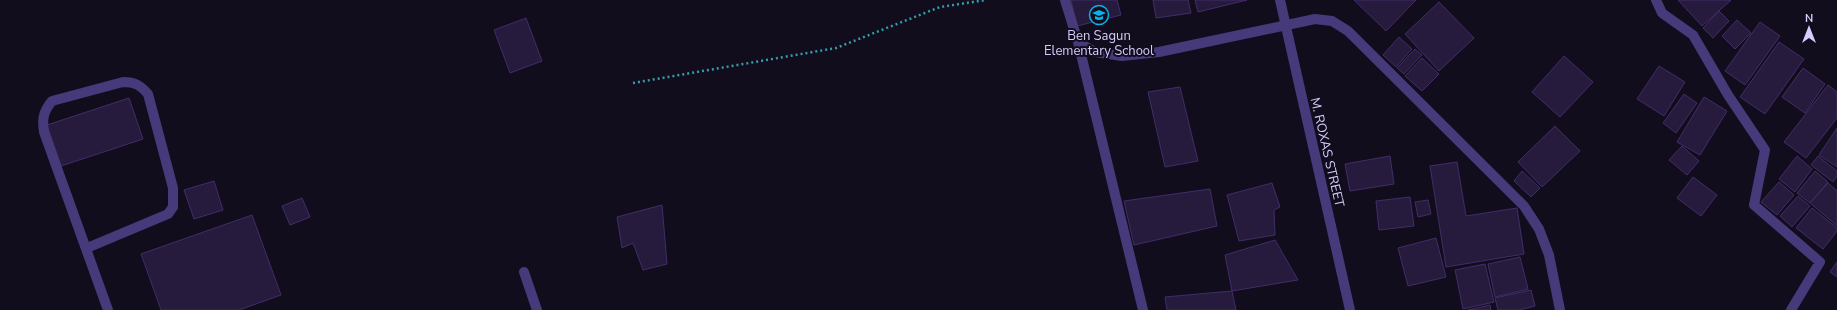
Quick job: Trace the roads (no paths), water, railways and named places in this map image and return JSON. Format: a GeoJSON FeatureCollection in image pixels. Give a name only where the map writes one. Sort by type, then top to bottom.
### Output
{"type":"FeatureCollection","features":[{"type":"Feature","properties":{"kind":"street"},"geometry":{"type":"LineString","coordinates":[[1065,0],[1078,42],[1143,310]]}},
{"type":"Feature","properties":{"kind":"street","name":"M. ROXAS STREET"},"geometry":{"type":"LineString","coordinates":[[1280,0],[1350,310]]}},
{"type":"Feature","properties":{"kind":"street"},"geometry":{"type":"LineString","coordinates":[[1656,0],[1662,13],[1693,35],[1728,95],[1765,150],[1754,205],[1820,262],[1791,310]]}},
{"type":"Feature","properties":{"kind":"street"},"geometry":{"type":"LineString","coordinates":[[1078,42],[1096,52],[1122,56],[1159,52],[1315,19],[1332,21],[1348,31],[1524,206],[1539,229],[1549,255],[1560,310]]}},
{"type":"Feature","properties":{"kind":"street"},"geometry":{"type":"LineString","coordinates":[[87,248],[168,214],[173,207],[173,188],[148,94],[142,87],[133,82],[123,82],[52,101],[46,109],[42,120],[44,132],[87,248],[108,310]]}},
{"type":"Feature","properties":{"kind":"street"},"geometry":{"type":"LineString","coordinates":[[524,272],[537,310]]}},
{"type":"Feature","properties":{"kind":"place","name":"Ben Sagun Elementary School"},"geometry":{"type":"Point","coordinates":[1099,15]}}]}
